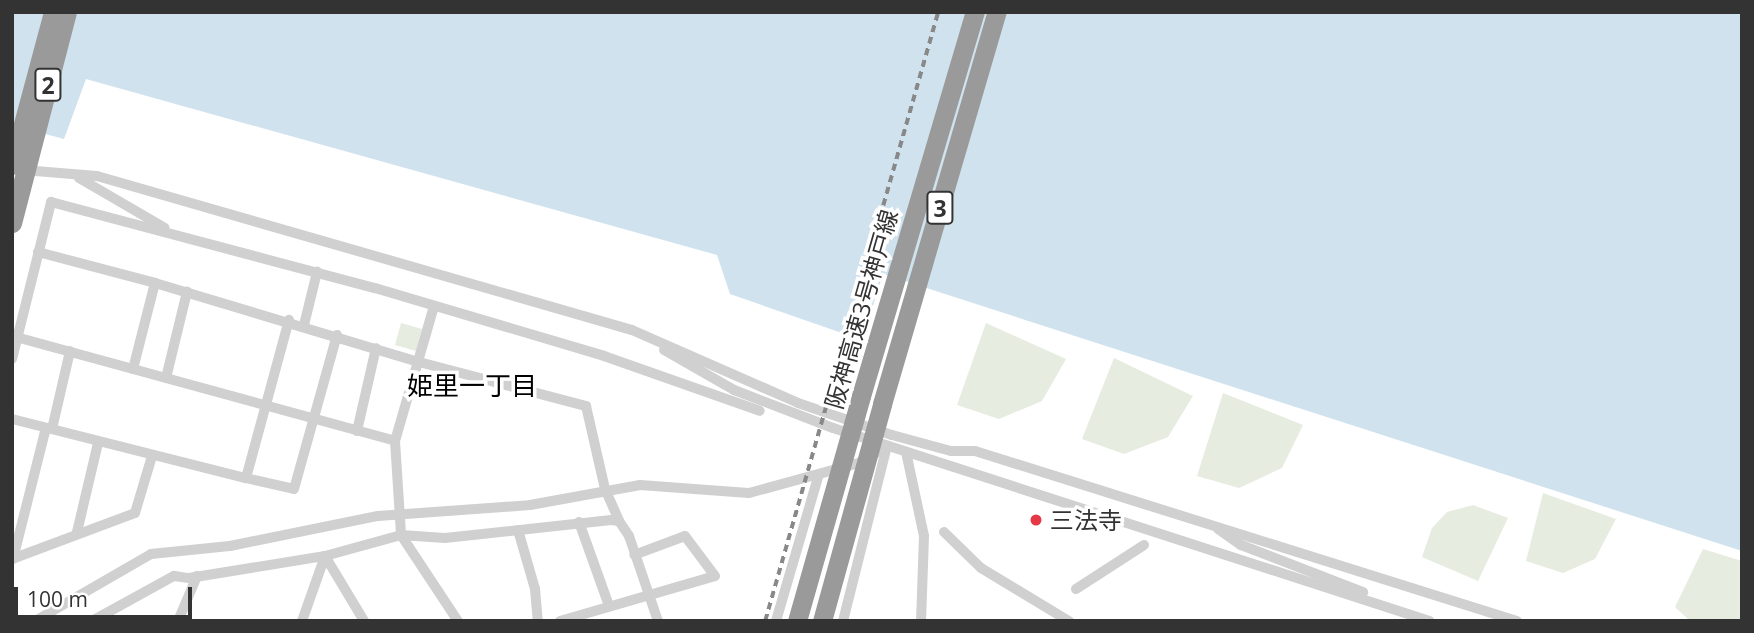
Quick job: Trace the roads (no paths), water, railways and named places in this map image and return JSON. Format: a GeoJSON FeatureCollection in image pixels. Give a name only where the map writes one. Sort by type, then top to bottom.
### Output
{"type":"FeatureCollection","features":[{"type":"Feature","properties":{"kind":"highway","name":"2"},"geometry":{"type":"LineString","coordinates":[[12,223],[19,163],[53,12]]}},
{"type":"Feature","properties":{"kind":"highway","name":"2"},"geometry":{"type":"LineString","coordinates":[[19,163],[67,12]]}},
{"type":"Feature","properties":{"kind":"highway","name":"阪神高速3号神戸線"},"geometry":{"type":"LineString","coordinates":[[797,621],[975,12]]}},
{"type":"Feature","properties":{"kind":"highway","name":"阪神高速3号神戸線"},"geometry":{"type":"LineString","coordinates":[[822,621],[997,12]]}},
{"type":"Feature","properties":{"kind":"street"},"geometry":{"type":"LineString","coordinates":[[19,163],[76,177],[176,234]]}},
{"type":"Feature","properties":{"kind":"street"},"geometry":{"type":"LineString","coordinates":[[76,177],[97,176],[632,330],[798,403],[892,435],[951,451],[975,451],[1517,621]]}},
{"type":"Feature","properties":{"kind":"street"},"geometry":{"type":"LineString","coordinates":[[12,359],[51,202],[317,272],[434,306],[668,377],[760,411]]}},
{"type":"Feature","properties":{"kind":"street"},"geometry":{"type":"LineString","coordinates":[[38,252],[289,320],[418,362],[586,405],[605,489],[629,536],[646,593],[658,621]]}},
{"type":"Feature","properties":{"kind":"street"},"geometry":{"type":"LineString","coordinates":[[304,325],[317,272]]}},
{"type":"Feature","properties":{"kind":"street"},"geometry":{"type":"LineString","coordinates":[[133,369],[155,283]]}},
{"type":"Feature","properties":{"kind":"street"},"geometry":{"type":"LineString","coordinates":[[166,378],[187,292]]}},
{"type":"Feature","properties":{"kind":"street"},"geometry":{"type":"LineString","coordinates":[[434,306],[395,442],[401,535],[458,621]]}},
{"type":"Feature","properties":{"kind":"street"},"geometry":{"type":"LineString","coordinates":[[246,478],[289,320]]}},
{"type":"Feature","properties":{"kind":"street"},"geometry":{"type":"LineString","coordinates":[[632,330],[734,390],[887,446],[1430,621]]}},
{"type":"Feature","properties":{"kind":"street"},"geometry":{"type":"LineString","coordinates":[[12,419],[98,443],[294,489],[337,335]]}},
{"type":"Feature","properties":{"kind":"street"},"geometry":{"type":"LineString","coordinates":[[16,337],[395,442]]}},
{"type":"Feature","properties":{"kind":"street"},"geometry":{"type":"LineString","coordinates":[[357,431],[376,348]]}},
{"type":"Feature","properties":{"kind":"street"},"geometry":{"type":"LineString","coordinates":[[13,559],[70,351]]}},
{"type":"Feature","properties":{"kind":"street"},"geometry":{"type":"LineString","coordinates":[[78,533],[98,443]]}},
{"type":"Feature","properties":{"kind":"street"},"geometry":{"type":"LineString","coordinates":[[35,621],[151,554],[230,546],[401,514],[530,505],[605,489],[640,485],[749,493],[862,463],[887,446]]}},
{"type":"Feature","properties":{"kind":"street"},"geometry":{"type":"LineString","coordinates":[[843,621],[887,446]]}},
{"type":"Feature","properties":{"kind":"street"},"geometry":{"type":"LineString","coordinates":[[905,452],[924,536],[921,621]]}},
{"type":"Feature","properties":{"kind":"street"},"geometry":{"type":"LineString","coordinates":[[13,559],[138,510],[152,456]]}},
{"type":"Feature","properties":{"kind":"street"},"geometry":{"type":"LineString","coordinates":[[776,621],[819,474]]}},
{"type":"Feature","properties":{"kind":"street"},"geometry":{"type":"LineString","coordinates":[[92,621],[162,581],[325,556],[401,535],[445,538],[579,522],[619,521]]}},
{"type":"Feature","properties":{"kind":"street"},"geometry":{"type":"LineString","coordinates":[[579,522],[609,606]]}},
{"type":"Feature","properties":{"kind":"street"},"geometry":{"type":"LineString","coordinates":[[1208,522],[1241,545],[1381,598],[1390,608],[1391,621]]}},
{"type":"Feature","properties":{"kind":"street"},"geometry":{"type":"LineString","coordinates":[[518,530],[536,589],[533,601],[538,621]]}},
{"type":"Feature","properties":{"kind":"street"},"geometry":{"type":"LineString","coordinates":[[944,532],[981,569],[1069,621]]}},
{"type":"Feature","properties":{"kind":"street"},"geometry":{"type":"LineString","coordinates":[[560,621],[646,593],[715,576],[685,536],[635,555]]}},
{"type":"Feature","properties":{"kind":"street"},"geometry":{"type":"LineString","coordinates":[[1076,589],[1144,545]]}},
{"type":"Feature","properties":{"kind":"street"},"geometry":{"type":"LineString","coordinates":[[302,621],[325,556]]}},
{"type":"Feature","properties":{"kind":"street"},"geometry":{"type":"LineString","coordinates":[[325,556],[363,621]]}},
{"type":"Feature","properties":{"kind":"street"},"geometry":{"type":"LineString","coordinates":[[179,620],[197,576]]}},
{"type":"Feature","properties":{"kind":"water"},"geometry":{"type":"Polygon","coordinates":[[[12,12],[1742,12],[1742,551],[883,274],[862,340],[730,294],[717,255],[86,79],[64,139],[12,125],[12,12]]]}},
{"type":"Feature","properties":{"kind":"railway"},"geometry":{"type":"LineString","coordinates":[[765,621],[938,12]]}},
{"type":"Feature","properties":{"kind":"place","name":"三法寺"},"geometry":{"type":"Point","coordinates":[1036,520]}},
{"type":"Feature","properties":{"kind":"district","name":"姫里一丁目"},"geometry":{"type":"Point","coordinates":[472,386]}}]}
